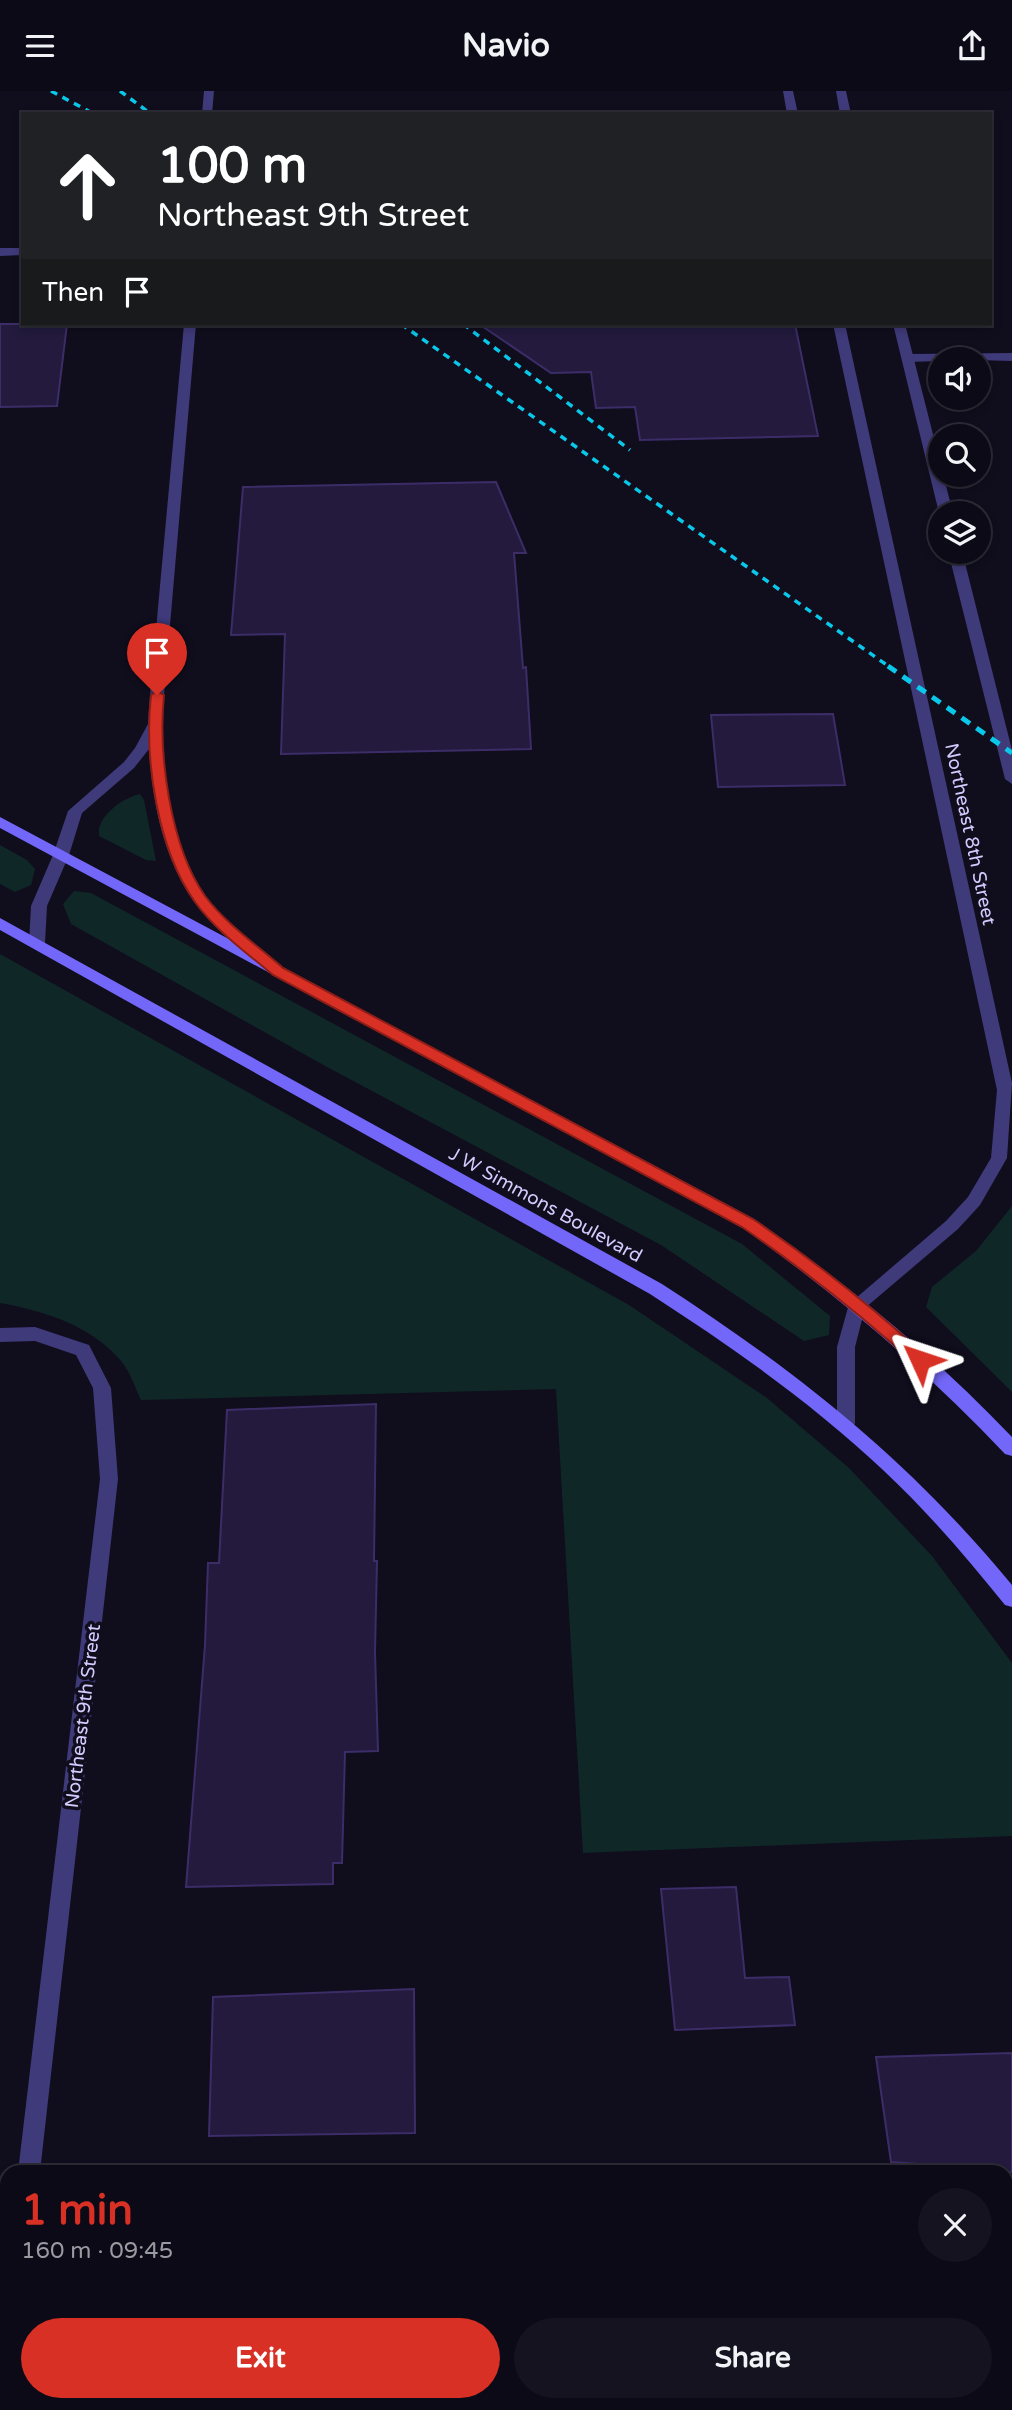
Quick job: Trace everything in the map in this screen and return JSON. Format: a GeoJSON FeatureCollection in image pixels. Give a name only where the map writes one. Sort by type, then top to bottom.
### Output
{"type":"FeatureCollection","features":[{"type":"Feature","properties":{"kind":"main road"},"geometry":{"type":"LineString","coordinates":[[0,822],[748,1223],[815,1269],[859,1304],[1012,1449]]}},
{"type":"Feature","properties":{"kind":"main road","name":"J W Simmons Boulevard"},"geometry":{"type":"LineString","coordinates":[[0,923],[656,1289],[727,1335],[846,1423],[939,1511],[1012,1599]]}},
{"type":"Feature","properties":{"kind":"street"},"geometry":{"type":"LineString","coordinates":[[207,112],[209,91]]}},
{"type":"Feature","properties":{"kind":"street"},"geometry":{"type":"LineString","coordinates":[[788,91],[793,112]]}},
{"type":"Feature","properties":{"kind":"street"},"geometry":{"type":"LineString","coordinates":[[841,91],[846,112]]}},
{"type":"Feature","properties":{"kind":"street"},"geometry":{"type":"LineString","coordinates":[[0,252],[21,251]]}},
{"type":"Feature","properties":{"kind":"street"},"geometry":{"type":"LineString","coordinates":[[190,326],[154,726],[165,810],[172,842],[186,876],[201,901],[278,972]]}},
{"type":"Feature","properties":{"kind":"street","name":"Northeast 8th Street"},"geometry":{"type":"LineString","coordinates":[[839,326],[987,996],[1005,1090],[999,1158],[974,1201],[952,1225],[859,1304],[846,1336],[846,1423]]}},
{"type":"Feature","properties":{"kind":"street"},"geometry":{"type":"LineString","coordinates":[[900,326],[943,501]]}},
{"type":"Feature","properties":{"kind":"street"},"geometry":{"type":"LineString","coordinates":[[908,358],[1012,357]]}},
{"type":"Feature","properties":{"kind":"street"},"geometry":{"type":"LineString","coordinates":[[958,564],[1012,779]]}},
{"type":"Feature","properties":{"kind":"street"},"geometry":{"type":"LineString","coordinates":[[37,943],[39,906],[61,855],[75,811],[129,765],[154,726]]}},
{"type":"Feature","properties":{"kind":"street","name":"Northeast 9th Street"},"geometry":{"type":"LineString","coordinates":[[0,1335],[35,1335],[83,1350],[102,1388],[109,1479],[30,2165]]}},
{"type":"Feature","properties":{"kind":"green space"},"geometry":{"type":"Polygon","coordinates":[[[140,794],[144,800],[156,861],[146,860],[99,836],[99,829],[106,815],[126,800],[140,794]]]}},
{"type":"Feature","properties":{"kind":"green space"},"geometry":{"type":"Polygon","coordinates":[[[0,845],[27,860],[35,869],[31,885],[15,892],[0,884],[0,845]]]}},
{"type":"Feature","properties":{"kind":"green space"},"geometry":{"type":"Polygon","coordinates":[[[74,891],[91,893],[742,1244],[830,1316],[829,1335],[804,1341],[661,1245],[327,1067],[71,924],[63,904],[74,891]]]}},
{"type":"Feature","properties":{"kind":"green space"},"geometry":{"type":"Polygon","coordinates":[[[0,954],[629,1305],[767,1398],[849,1468],[932,1556],[1012,1663],[1012,1836],[583,1853],[556,1389],[141,1400],[124,1365],[96,1338],[50,1315],[0,1303],[0,954]]]}},
{"type":"Feature","properties":{"kind":"green space"},"geometry":{"type":"Polygon","coordinates":[[[1012,1206],[1012,1392],[926,1307],[932,1287],[976,1251],[1012,1206]]]}},
{"type":"Feature","properties":{"kind":"building"},"geometry":{"type":"Polygon","coordinates":[[[0,324],[67,326],[57,406],[0,407],[0,324]]]}},
{"type":"Feature","properties":{"kind":"building"},"geometry":{"type":"Polygon","coordinates":[[[482,326],[795,326],[818,436],[640,440],[635,407],[596,408],[591,372],[551,373],[482,326]]]}},
{"type":"Feature","properties":{"kind":"building"},"geometry":{"type":"Polygon","coordinates":[[[496,482],[526,553],[514,553],[523,668],[526,667],[531,749],[281,754],[285,634],[231,635],[243,487],[496,482]]]}},
{"type":"Feature","properties":{"kind":"building"},"geometry":{"type":"Polygon","coordinates":[[[833,714],[845,785],[718,787],[711,715],[833,714]]]}},
{"type":"Feature","properties":{"kind":"building"},"geometry":{"type":"Polygon","coordinates":[[[376,1404],[374,1561],[377,1561],[375,1652],[378,1751],[345,1752],[342,1863],[333,1863],[333,1884],[186,1887],[205,1645],[208,1563],[219,1563],[227,1410],[376,1404]]]}},
{"type":"Feature","properties":{"kind":"building"},"geometry":{"type":"Polygon","coordinates":[[[736,1887],[745,1978],[789,1977],[795,2025],[675,2030],[661,1889],[736,1887]]]}},
{"type":"Feature","properties":{"kind":"building"},"geometry":{"type":"Polygon","coordinates":[[[414,1989],[415,2133],[209,2136],[213,1997],[414,1989]]]}},
{"type":"Feature","properties":{"kind":"building"},"geometry":{"type":"Polygon","coordinates":[[[1012,2053],[1012,2165],[891,2162],[876,2057],[1012,2053]]]}},
{"type":"Feature","properties":{"kind":"railway"},"geometry":{"type":"LineString","coordinates":[[51,91],[90,112]]}},
{"type":"Feature","properties":{"kind":"railway"},"geometry":{"type":"LineString","coordinates":[[120,91],[148,112]]}},
{"type":"Feature","properties":{"kind":"railway"},"geometry":{"type":"LineString","coordinates":[[404,326],[891,668]]}},
{"type":"Feature","properties":{"kind":"railway"},"geometry":{"type":"LineString","coordinates":[[466,326],[630,450]]}},
{"type":"Feature","properties":{"kind":"railway"},"geometry":{"type":"LineString","coordinates":[[888,666],[1012,753]]}},
{"type":"Feature","properties":{"kind":"route"},"geometry":{"type":"LineString","coordinates":[[157,695],[154,726],[165,810],[172,842],[186,876],[201,901],[278,972],[748,1223],[815,1269],[859,1304],[920,1360]]}}]}
